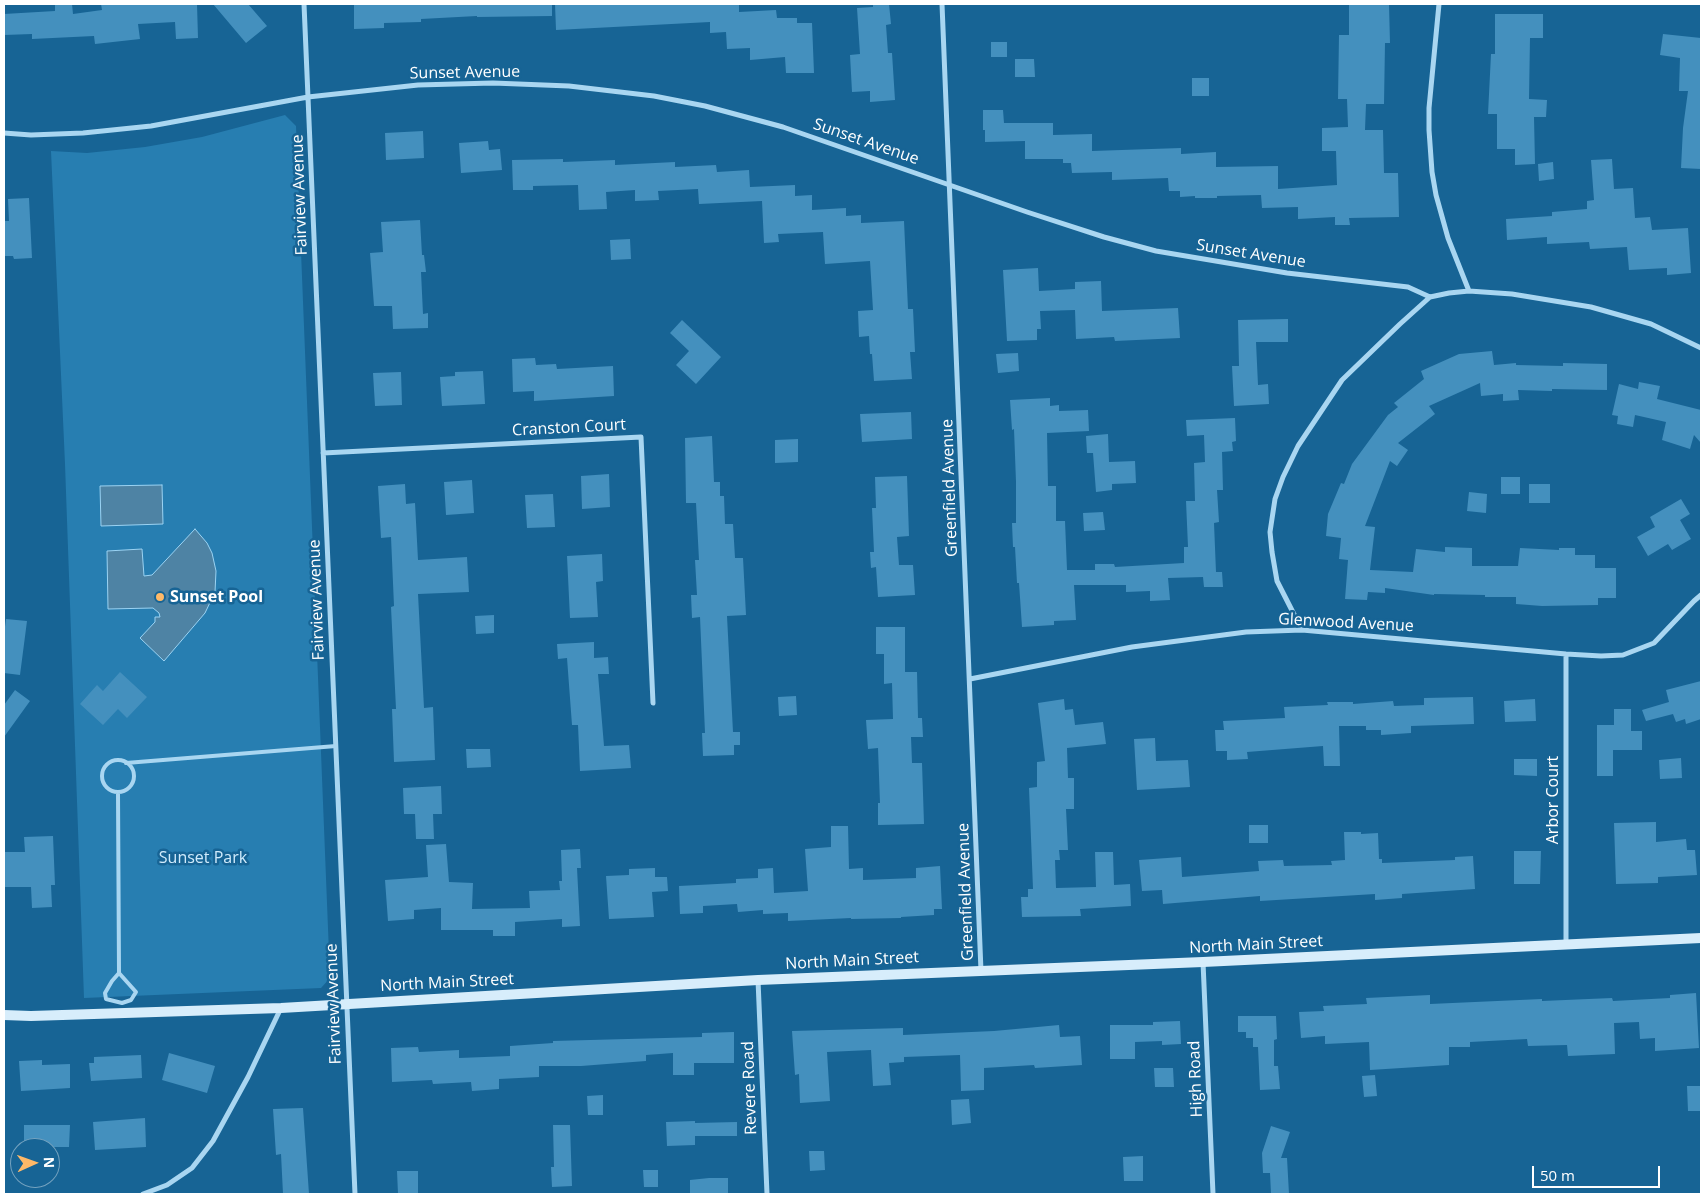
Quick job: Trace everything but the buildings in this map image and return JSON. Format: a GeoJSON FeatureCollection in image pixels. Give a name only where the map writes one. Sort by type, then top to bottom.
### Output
{"type":"FeatureCollection","features":[{"type":"Feature","properties":{"kind":"street","name":"Fairview Avenue"},"geometry":{"type":"LineString","coordinates":[[304,4],[355,1194]]}},
{"type":"Feature","properties":{"kind":"street","name":"Greenfield Avenue"},"geometry":{"type":"LineString","coordinates":[[942,4],[981,971]]}},
{"type":"Feature","properties":{"kind":"street"},"geometry":{"type":"LineString","coordinates":[[1440,4],[1429,108],[1432,172],[1436,195],[1448,238],[1469,292]]}},
{"type":"Feature","properties":{"kind":"street","name":"Sunset Avenue"},"geometry":{"type":"LineString","coordinates":[[4,133],[31,135],[83,133],[151,126],[308,97],[418,85],[493,83],[569,86],[654,96],[705,106],[783,127],[1104,237],[1156,250],[1287,273],[1408,287],[1430,298]]}},
{"type":"Feature","properties":{"kind":"street"},"geometry":{"type":"LineString","coordinates":[[1302,630],[1277,581],[1274,566],[1270,532],[1275,499],[1280,484],[1298,446],[1342,380],[1430,298],[1449,293],[1469,292],[1512,294],[1591,307],[1651,324],[1701,348]]}},
{"type":"Feature","properties":{"kind":"street","name":"Cranston Court"},"geometry":{"type":"LineString","coordinates":[[323,453],[641,437],[653,703]]}},
{"type":"Feature","properties":{"kind":"street","name":"Glenwood Avenue"},"geometry":{"type":"LineString","coordinates":[[970,679],[1107,651],[1246,632],[1302,630],[1566,654],[1623,655],[1654,643],[1701,596]]}},
{"type":"Feature","properties":{"kind":"street","name":"Arbor Court"},"geometry":{"type":"LineString","coordinates":[[1566,654],[1566,946]]}},
{"type":"Feature","properties":{"kind":"street","name":"North Main Street"},"geometry":{"type":"LineString","coordinates":[[4,1015],[31,1016],[122,1008],[281,1008],[758,980],[1566,946],[1701,938]]}},
{"type":"Feature","properties":{"kind":"street","name":"High Road"},"geometry":{"type":"LineString","coordinates":[[1204,962],[1213,1194]]}},
{"type":"Feature","properties":{"kind":"street","name":"Revere Road"},"geometry":{"type":"LineString","coordinates":[[758,980],[767,1194]]}},
{"type":"Feature","properties":{"kind":"street"},"geometry":{"type":"LineString","coordinates":[[143,1194],[167,1185],[192,1168],[213,1140],[248,1077],[281,1008]]}},
{"type":"Feature","properties":{"kind":"lane"},"geometry":{"type":"LineString","coordinates":[[126,762],[133,770],[134,781],[128,790],[118,793],[113,792],[104,786],[102,775],[106,765],[116,760],[126,762],[336,746]]}},
{"type":"Feature","properties":{"kind":"lane"},"geometry":{"type":"LineString","coordinates":[[118,793],[119,973],[136,992],[131,1000],[122,1008],[106,999],[106,993],[112,981],[119,973]]}},
{"type":"Feature","properties":{"kind":"green space","name":"Sunset Park"},"geometry":{"type":"Polygon","coordinates":[[[285,115],[296,126],[330,978],[321,988],[84,998],[65,464],[51,151],[87,153],[145,147],[202,137],[285,115]]]}},
{"type":"Feature","properties":{"kind":"shaded area"},"geometry":{"type":"Polygon","coordinates":[[[162,485],[163,524],[101,526],[100,486],[162,485]]]}},
{"type":"Feature","properties":{"kind":"shaded area","name":"Sunset Pool"},"geometry":{"type":"Polygon","coordinates":[[[195,529],[207,543],[212,553],[216,571],[215,592],[205,613],[164,661],[140,638],[155,622],[155,617],[160,617],[159,613],[153,608],[108,609],[107,551],[142,549],[144,576],[152,575],[195,529]]]}},
{"type":"Feature","properties":{"kind":"place","name":"Sunset Pool"},"geometry":{"type":"Point","coordinates":[160,597]}}]}
